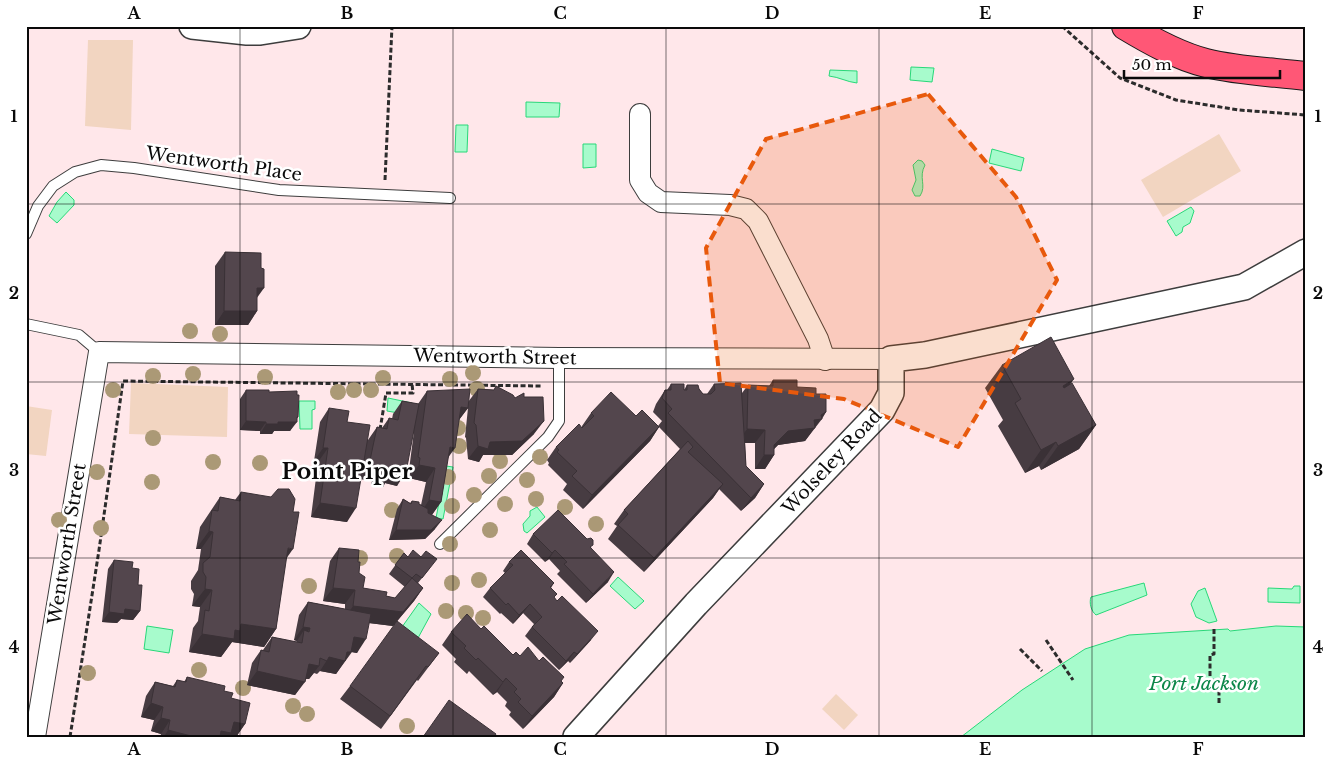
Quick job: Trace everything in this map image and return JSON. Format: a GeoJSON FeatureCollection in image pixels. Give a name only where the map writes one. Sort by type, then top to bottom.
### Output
{"type":"FeatureCollection","features":[{"type":"Feature","properties":{"kind":"main road"},"geometry":{"type":"LineString","coordinates":[[1126,26],[1148,40],[1205,63],[1224,67],[1306,76]]}},
{"type":"Feature","properties":{"kind":"street"},"geometry":{"type":"LineString","coordinates":[[192,26],[260,32],[298,26]]}},
{"type":"Feature","properties":{"kind":"street"},"geometry":{"type":"LineString","coordinates":[[640,114],[640,180],[648,193],[660,202],[730,205],[746,209],[758,221],[818,339],[825,360]]}},
{"type":"Feature","properties":{"kind":"street"},"geometry":{"type":"LineString","coordinates":[[891,360],[925,355],[1244,287],[1306,252]]}},
{"type":"Feature","properties":{"kind":"street","name":"Wentworth Street"},"geometry":{"type":"LineString","coordinates":[[35,737],[99,352],[891,360]]}},
{"type":"Feature","properties":{"kind":"street","name":"Wolseley Road"},"geometry":{"type":"LineString","coordinates":[[576,737],[696,604],[882,410],[891,393],[891,360]]}},
{"type":"Feature","properties":{"kind":"lane","name":"Wentworth Place"},"geometry":{"type":"LineString","coordinates":[[26,234],[38,206],[53,186],[75,172],[101,165],[134,168],[279,190],[450,198]]}},
{"type":"Feature","properties":{"kind":"lane"},"geometry":{"type":"LineString","coordinates":[[26,324],[79,335],[99,352]]}},
{"type":"Feature","properties":{"kind":"lane"},"geometry":{"type":"LineString","coordinates":[[440,544],[548,437],[559,421],[559,358]]}},
{"type":"Feature","properties":{"kind":"path"},"geometry":{"type":"LineString","coordinates":[[385,196],[392,26]]}},
{"type":"Feature","properties":{"kind":"path"},"geometry":{"type":"LineString","coordinates":[[1062,26],[1120,78],[1176,100],[1239,110],[1306,116]]}},
{"type":"Feature","properties":{"kind":"path"},"geometry":{"type":"LineString","coordinates":[[70,737],[123,381],[559,386]]}},
{"type":"Feature","properties":{"kind":"path"},"geometry":{"type":"LineString","coordinates":[[380,430],[386,393],[412,393],[412,384]]}},
{"type":"Feature","properties":{"kind":"path"},"geometry":{"type":"LineString","coordinates":[[1214,629],[1214,654],[1210,654],[1210,680],[1226,680]]}},
{"type":"Feature","properties":{"kind":"path"},"geometry":{"type":"LineString","coordinates":[[1046,640],[1073,680]]}},
{"type":"Feature","properties":{"kind":"path"},"geometry":{"type":"LineString","coordinates":[[1020,649],[1042,671]]}},
{"type":"Feature","properties":{"kind":"path"},"geometry":{"type":"LineString","coordinates":[[1218,703],[1219,680]]}},
{"type":"Feature","properties":{"kind":"path"},"geometry":{"type":"LineString","coordinates":[[1219,686],[1233,684]]}},
{"type":"Feature","properties":{"kind":"highlighted area"},"geometry":{"type":"Polygon","coordinates":[[[928,94],[1016,197],[1057,280],[958,447],[844,399],[720,383],[706,248],[766,139],[928,94]]]}},
{"type":"Feature","properties":{"kind":"shaded area"},"geometry":{"type":"Polygon","coordinates":[[[88,40],[133,40],[131,130],[85,126],[88,40]]]}},
{"type":"Feature","properties":{"kind":"shaded area"},"geometry":{"type":"Polygon","coordinates":[[[1219,134],[1241,171],[1163,217],[1141,180],[1219,134]]]}},
{"type":"Feature","properties":{"kind":"shaded area"},"geometry":{"type":"Polygon","coordinates":[[[131,383],[228,387],[227,437],[129,434],[131,383]]]}},
{"type":"Feature","properties":{"kind":"shaded area"},"geometry":{"type":"Polygon","coordinates":[[[26,406],[52,410],[46,456],[26,454],[26,406]]]}},
{"type":"Feature","properties":{"kind":"shaded area"},"geometry":{"type":"Polygon","coordinates":[[[836,694],[858,715],[844,730],[822,709],[836,694]]]}},
{"type":"Feature","properties":{"kind":"water"},"geometry":{"type":"Polygon","coordinates":[[[911,67],[934,68],[932,82],[910,80],[911,67]]]}},
{"type":"Feature","properties":{"kind":"water"},"geometry":{"type":"Polygon","coordinates":[[[830,70],[857,71],[857,83],[829,76],[830,70]]]}},
{"type":"Feature","properties":{"kind":"water"},"geometry":{"type":"Polygon","coordinates":[[[526,102],[560,103],[559,117],[526,117],[526,102]]]}},
{"type":"Feature","properties":{"kind":"water"},"geometry":{"type":"Polygon","coordinates":[[[456,125],[468,125],[467,152],[455,152],[456,125]]]}},
{"type":"Feature","properties":{"kind":"water"},"geometry":{"type":"Polygon","coordinates":[[[583,144],[596,144],[596,167],[583,168],[583,144]]]}},
{"type":"Feature","properties":{"kind":"water"},"geometry":{"type":"Polygon","coordinates":[[[992,149],[1024,158],[1021,171],[989,163],[992,149]]]}},
{"type":"Feature","properties":{"kind":"water"},"geometry":{"type":"Polygon","coordinates":[[[918,160],[922,161],[925,165],[922,174],[922,192],[920,196],[915,196],[912,190],[916,180],[913,165],[918,160]]]}},
{"type":"Feature","properties":{"kind":"water"},"geometry":{"type":"Polygon","coordinates":[[[66,192],[74,200],[74,205],[57,223],[49,216],[57,202],[66,192]]]}},
{"type":"Feature","properties":{"kind":"water"},"geometry":{"type":"Polygon","coordinates":[[[1191,207],[1194,211],[1190,223],[1183,227],[1182,232],[1176,236],[1167,221],[1191,207]]]}},
{"type":"Feature","properties":{"kind":"water"},"geometry":{"type":"Polygon","coordinates":[[[388,398],[412,403],[410,415],[387,411],[388,398]]]}},
{"type":"Feature","properties":{"kind":"water"},"geometry":{"type":"Polygon","coordinates":[[[299,401],[315,401],[315,409],[312,410],[312,429],[300,429],[299,401]]]}},
{"type":"Feature","properties":{"kind":"water"},"geometry":{"type":"Polygon","coordinates":[[[446,466],[453,467],[443,519],[436,518],[446,466]]]}},
{"type":"Feature","properties":{"kind":"water"},"geometry":{"type":"Polygon","coordinates":[[[537,507],[545,517],[527,533],[524,531],[523,524],[530,516],[530,511],[537,507]]]}},
{"type":"Feature","properties":{"kind":"water"},"geometry":{"type":"Polygon","coordinates":[[[618,577],[644,601],[635,609],[610,586],[618,577]]]}},
{"type":"Feature","properties":{"kind":"water"},"geometry":{"type":"Polygon","coordinates":[[[1144,583],[1147,595],[1096,615],[1093,611],[1090,604],[1091,597],[1144,583]]]}},
{"type":"Feature","properties":{"kind":"water"},"geometry":{"type":"Polygon","coordinates":[[[1294,586],[1300,586],[1300,603],[1268,602],[1268,588],[1292,589],[1294,586]]]}},
{"type":"Feature","properties":{"kind":"water"},"geometry":{"type":"Polygon","coordinates":[[[1205,588],[1217,621],[1209,623],[1196,617],[1191,604],[1198,591],[1205,588]]]}},
{"type":"Feature","properties":{"kind":"water"},"geometry":{"type":"Polygon","coordinates":[[[419,603],[431,614],[418,638],[402,627],[419,603]]]}},
{"type":"Feature","properties":{"kind":"water"},"geometry":{"type":"Polygon","coordinates":[[[147,626],[173,630],[169,653],[144,649],[147,626]]]}},
{"type":"Feature","properties":{"kind":"water","name":"Port Jackson"},"geometry":{"type":"Polygon","coordinates":[[[1276,626],[1306,627],[1306,737],[961,737],[1022,690],[1085,649],[1129,635],[1228,629],[1230,631],[1276,626]]]}},
{"type":"Feature","properties":{"kind":"building"},"geometry":{"type":"Polygon","coordinates":[[[225,252],[261,253],[261,268],[264,269],[264,288],[257,288],[257,311],[224,311],[225,252]]]}},
{"type":"Feature","properties":{"kind":"building"},"geometry":{"type":"Polygon","coordinates":[[[1051,337],[1074,379],[1063,386],[1064,388],[1072,383],[1096,425],[1058,446],[1056,442],[1041,450],[1015,403],[1021,399],[1002,365],[1051,337]]]}},
{"type":"Feature","properties":{"kind":"building"},"geometry":{"type":"Polygon","coordinates":[[[773,380],[797,380],[797,387],[816,388],[816,394],[826,394],[826,412],[821,415],[822,419],[814,420],[815,428],[788,431],[774,445],[774,455],[764,455],[765,430],[747,429],[748,385],[773,386],[773,380]]]}},
{"type":"Feature","properties":{"kind":"building"},"geometry":{"type":"Polygon","coordinates":[[[741,383],[746,466],[764,484],[751,498],[668,413],[672,409],[662,398],[665,390],[671,390],[671,384],[684,384],[684,390],[687,390],[687,385],[698,385],[703,394],[711,394],[715,390],[714,384],[741,383]]]}},
{"type":"Feature","properties":{"kind":"building"},"geometry":{"type":"Polygon","coordinates":[[[496,386],[515,398],[524,393],[524,397],[543,397],[544,421],[522,441],[490,442],[488,449],[478,446],[476,425],[474,423],[478,389],[494,390],[496,386]]]}},
{"type":"Feature","properties":{"kind":"building"},"geometry":{"type":"Polygon","coordinates":[[[470,389],[468,408],[461,407],[455,448],[450,447],[441,502],[429,500],[435,468],[419,465],[420,458],[418,457],[427,391],[470,389]]]}},
{"type":"Feature","properties":{"kind":"building"},"geometry":{"type":"Polygon","coordinates":[[[246,390],[269,390],[269,392],[297,391],[297,395],[299,395],[297,422],[266,424],[266,422],[246,421],[246,390]]]}},
{"type":"Feature","properties":{"kind":"building"},"geometry":{"type":"Polygon","coordinates":[[[611,392],[636,416],[642,410],[659,427],[592,495],[572,476],[577,471],[557,452],[559,450],[556,447],[579,424],[582,428],[594,416],[591,413],[611,392]]]}},
{"type":"Feature","properties":{"kind":"building"},"geometry":{"type":"Polygon","coordinates":[[[402,401],[419,404],[406,472],[393,470],[392,473],[380,471],[381,468],[369,465],[377,427],[387,429],[389,418],[398,420],[402,401]]]}},
{"type":"Feature","properties":{"kind":"building"},"geometry":{"type":"Polygon","coordinates":[[[329,408],[349,411],[347,422],[370,425],[356,508],[320,503],[328,448],[323,448],[329,408]]]}},
{"type":"Feature","properties":{"kind":"building"},"geometry":{"type":"Polygon","coordinates":[[[688,441],[693,447],[688,452],[723,484],[654,558],[618,525],[628,514],[624,510],[688,441]]]}},
{"type":"Feature","properties":{"kind":"building"},"geometry":{"type":"Polygon","coordinates":[[[278,489],[289,489],[295,499],[293,512],[299,512],[293,549],[288,548],[276,629],[241,624],[240,631],[235,630],[234,639],[202,634],[205,610],[209,611],[212,590],[205,589],[206,577],[203,572],[203,563],[210,557],[213,532],[209,531],[212,510],[218,511],[220,497],[240,501],[241,492],[271,497],[278,489]]]}},
{"type":"Feature","properties":{"kind":"building"},"geometry":{"type":"Polygon","coordinates":[[[403,499],[411,504],[412,501],[419,502],[419,504],[428,509],[428,513],[442,520],[431,530],[396,530],[403,499]]]}},
{"type":"Feature","properties":{"kind":"building"},"geometry":{"type":"Polygon","coordinates":[[[558,510],[587,539],[591,538],[593,540],[593,545],[590,547],[614,572],[593,594],[564,564],[567,562],[555,550],[552,553],[533,534],[558,510]]]}},
{"type":"Feature","properties":{"kind":"building"},"geometry":{"type":"Polygon","coordinates":[[[339,548],[359,550],[359,573],[365,577],[363,588],[387,592],[386,596],[395,598],[412,578],[423,588],[403,612],[353,606],[355,590],[333,588],[339,548]]]}},
{"type":"Feature","properties":{"kind":"building"},"geometry":{"type":"Polygon","coordinates":[[[413,550],[421,557],[426,551],[437,559],[422,578],[416,574],[412,578],[395,565],[404,553],[408,557],[413,550]]]}},
{"type":"Feature","properties":{"kind":"building"},"geometry":{"type":"Polygon","coordinates":[[[521,550],[554,583],[550,587],[557,594],[554,597],[557,601],[562,596],[598,631],[577,654],[574,652],[566,661],[532,627],[542,617],[530,604],[519,615],[508,603],[506,605],[490,588],[513,565],[509,562],[521,550]]]}},
{"type":"Feature","properties":{"kind":"building"},"geometry":{"type":"Polygon","coordinates":[[[114,560],[133,562],[132,568],[139,569],[138,585],[142,585],[140,611],[125,609],[124,614],[109,612],[114,560]]]}},
{"type":"Feature","properties":{"kind":"building"},"geometry":{"type":"Polygon","coordinates":[[[308,602],[371,614],[366,639],[354,637],[351,652],[347,652],[345,661],[329,657],[327,661],[320,658],[319,666],[309,664],[305,682],[257,671],[261,650],[269,652],[272,637],[302,643],[304,630],[309,632],[310,628],[303,627],[308,602]]]}},
{"type":"Feature","properties":{"kind":"building"},"geometry":{"type":"Polygon","coordinates":[[[467,614],[481,629],[484,626],[513,655],[516,652],[520,656],[528,647],[539,661],[543,657],[564,677],[561,681],[563,683],[532,716],[518,702],[521,699],[514,692],[517,689],[506,678],[503,682],[478,658],[476,660],[464,648],[466,646],[451,632],[467,614]]]}},
{"type":"Feature","properties":{"kind":"building"},"geometry":{"type":"Polygon","coordinates":[[[397,621],[439,653],[428,667],[426,666],[390,716],[350,686],[397,621]]]}},
{"type":"Feature","properties":{"kind":"building"},"geometry":{"type":"Polygon","coordinates":[[[187,677],[225,686],[224,691],[233,693],[231,698],[250,703],[245,724],[234,722],[231,733],[221,731],[220,737],[195,737],[168,730],[170,720],[161,718],[163,707],[151,703],[155,682],[175,687],[177,680],[186,682],[187,677]]]}},
{"type":"Feature","properties":{"kind":"building"},"geometry":{"type":"Polygon","coordinates":[[[449,700],[496,734],[494,737],[423,737],[449,700]]]}},
{"type":"Feature","properties":{"kind":"district","name":"Point Piper"},"geometry":{"type":"Point","coordinates":[347,471]}}]}
